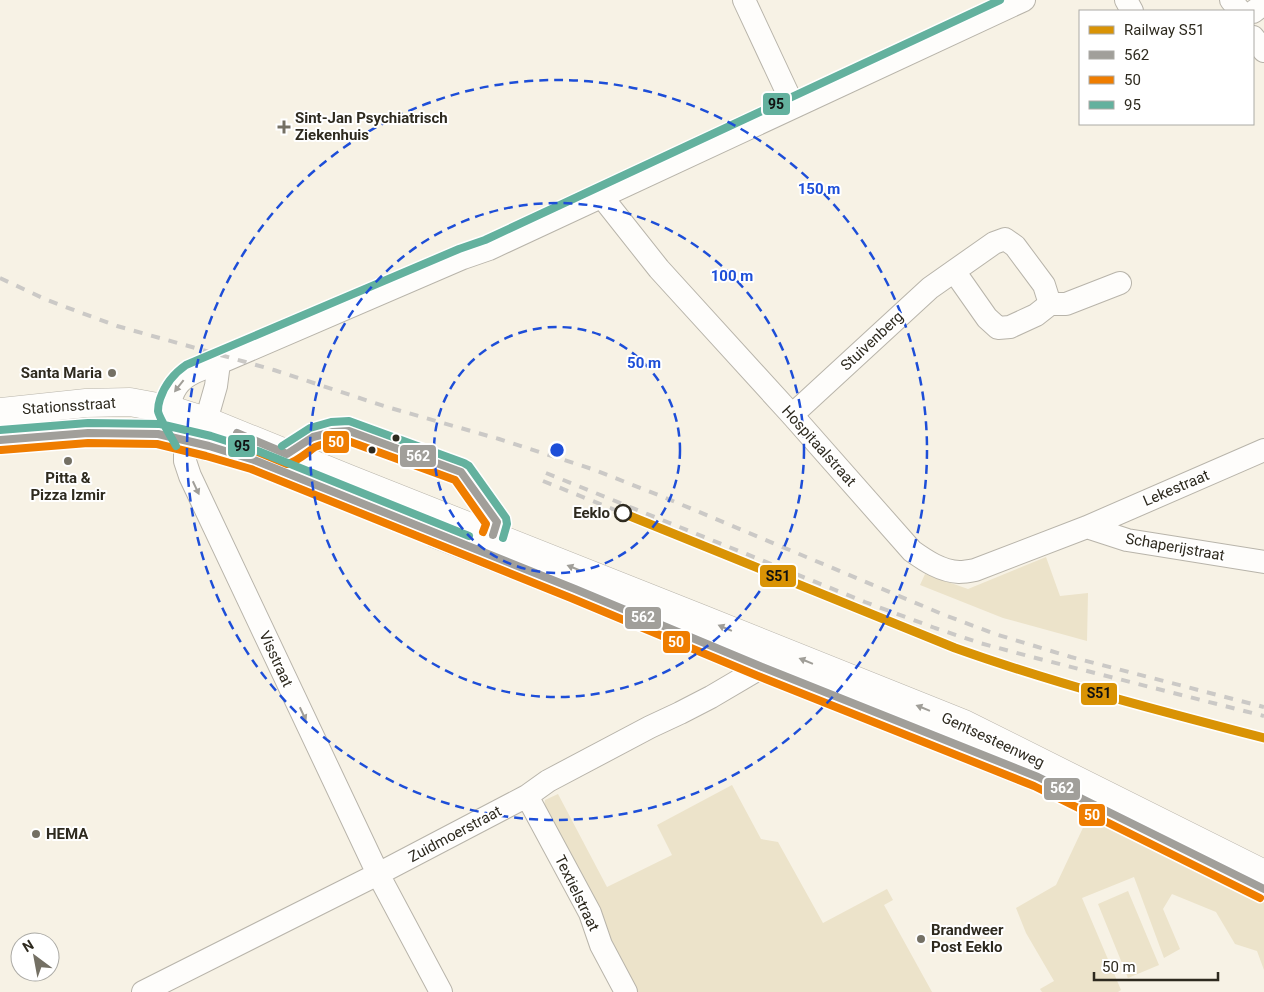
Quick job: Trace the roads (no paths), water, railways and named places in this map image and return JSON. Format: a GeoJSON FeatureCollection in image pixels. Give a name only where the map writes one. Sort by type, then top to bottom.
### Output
{"type":"FeatureCollection","features":[{"type":"Feature","properties":{"kind":"main road","name":"Stationsstraat"},"geometry":{"type":"LineString","coordinates":[[0,412],[111,402],[130,402],[168,408],[206,421],[349,479],[766,657]]}},
{"type":"Feature","properties":{"kind":"main road","name":"Stationsstraat"},"geometry":{"type":"LineString","coordinates":[[0,440],[88,433],[131,432],[158,434],[209,446],[254,460],[720,648],[766,657]]}},
{"type":"Feature","properties":{"kind":"main road","name":"Gentsesteenweg"},"geometry":{"type":"LineString","coordinates":[[766,657],[964,724],[1264,874]]}},
{"type":"Feature","properties":{"kind":"main road","name":"Gentsesteenweg"},"geometry":{"type":"LineString","coordinates":[[766,657],[1038,777],[1264,889]]}},
{"type":"Feature","properties":{"kind":"street"},"geometry":{"type":"LineString","coordinates":[[744,0],[794,107]]}},
{"type":"Feature","properties":{"kind":"street"},"geometry":{"type":"LineString","coordinates":[[218,363],[216,386],[206,421],[186,441],[168,408],[177,386],[198,370],[463,258],[489,249],[1024,0]]}},
{"type":"Feature","properties":{"kind":"street"},"geometry":{"type":"LineString","coordinates":[[1231,0],[1239,10]]}},
{"type":"Feature","properties":{"kind":"street","name":"Hospitaalstraat"},"geometry":{"type":"LineString","coordinates":[[602,197],[659,269],[912,551],[924,560],[941,568],[958,572],[975,570],[1088,527]]}},
{"type":"Feature","properties":{"kind":"street","name":"Stuivenberg"},"geometry":{"type":"LineString","coordinates":[[792,415],[930,288],[994,243],[1005,239],[1015,246],[1044,285],[1050,304]]}},
{"type":"Feature","properties":{"kind":"street"},"geometry":{"type":"LineString","coordinates":[[954,271],[987,318],[998,328],[1010,328],[1036,315],[1050,304],[1066,304],[1120,283]]}},
{"type":"Feature","properties":{"kind":"street","name":"Visstraat"},"geometry":{"type":"LineString","coordinates":[[186,441],[185,461],[190,476],[378,874],[441,992]]}},
{"type":"Feature","properties":{"kind":"street","name":"Lekestraat"},"geometry":{"type":"LineString","coordinates":[[1088,527],[1264,450]]}},
{"type":"Feature","properties":{"kind":"street","name":"Schaperijstraat"},"geometry":{"type":"LineString","coordinates":[[1088,527],[1127,540],[1264,562]]}},
{"type":"Feature","properties":{"kind":"street","name":"Zuidmoerstraat"},"geometry":{"type":"LineString","coordinates":[[143,992],[378,874],[527,796],[548,781],[688,709],[766,657]]}},
{"type":"Feature","properties":{"kind":"street","name":"Textielstraat"},"geometry":{"type":"LineString","coordinates":[[527,796],[590,913],[601,945],[626,992]]}},
{"type":"Feature","properties":{"kind":"railway"},"geometry":{"type":"LineString","coordinates":[[0,278],[47,300],[117,326],[274,370],[387,407],[499,439],[592,469],[942,614],[995,634],[1071,657],[1264,707]]}},
{"type":"Feature","properties":{"kind":"railway"},"geometry":{"type":"LineString","coordinates":[[546,473],[865,602],[935,628],[1032,657],[1264,716]]}},
{"type":"Feature","properties":{"kind":"railway"},"geometry":{"type":"LineString","coordinates":[[543,481],[620,512]]}},
{"type":"Feature","properties":{"kind":"rail line","name":"S51"},"geometry":{"type":"LineString","coordinates":[[620,512],[955,648],[1070,685],[1264,738]]}},
{"type":"Feature","properties":{"kind":"place","name":"Sint-Jan Psychiatrisch Ziekenhuis"},"geometry":{"type":"Point","coordinates":[284,127]}},
{"type":"Feature","properties":{"kind":"place","name":"Santa Maria"},"geometry":{"type":"Point","coordinates":[112,373]}},
{"type":"Feature","properties":{"kind":"place","name":"Pitta & Pizza Izmir"},"geometry":{"type":"Point","coordinates":[68,461]}},
{"type":"Feature","properties":{"kind":"place","name":"Eeklo"},"geometry":{"type":"Point","coordinates":[623,513]}},
{"type":"Feature","properties":{"kind":"place","name":"HEMA"},"geometry":{"type":"Point","coordinates":[36,834]}},
{"type":"Feature","properties":{"kind":"place","name":"Brandweer Post Eeklo"},"geometry":{"type":"Point","coordinates":[921,939]}}]}
